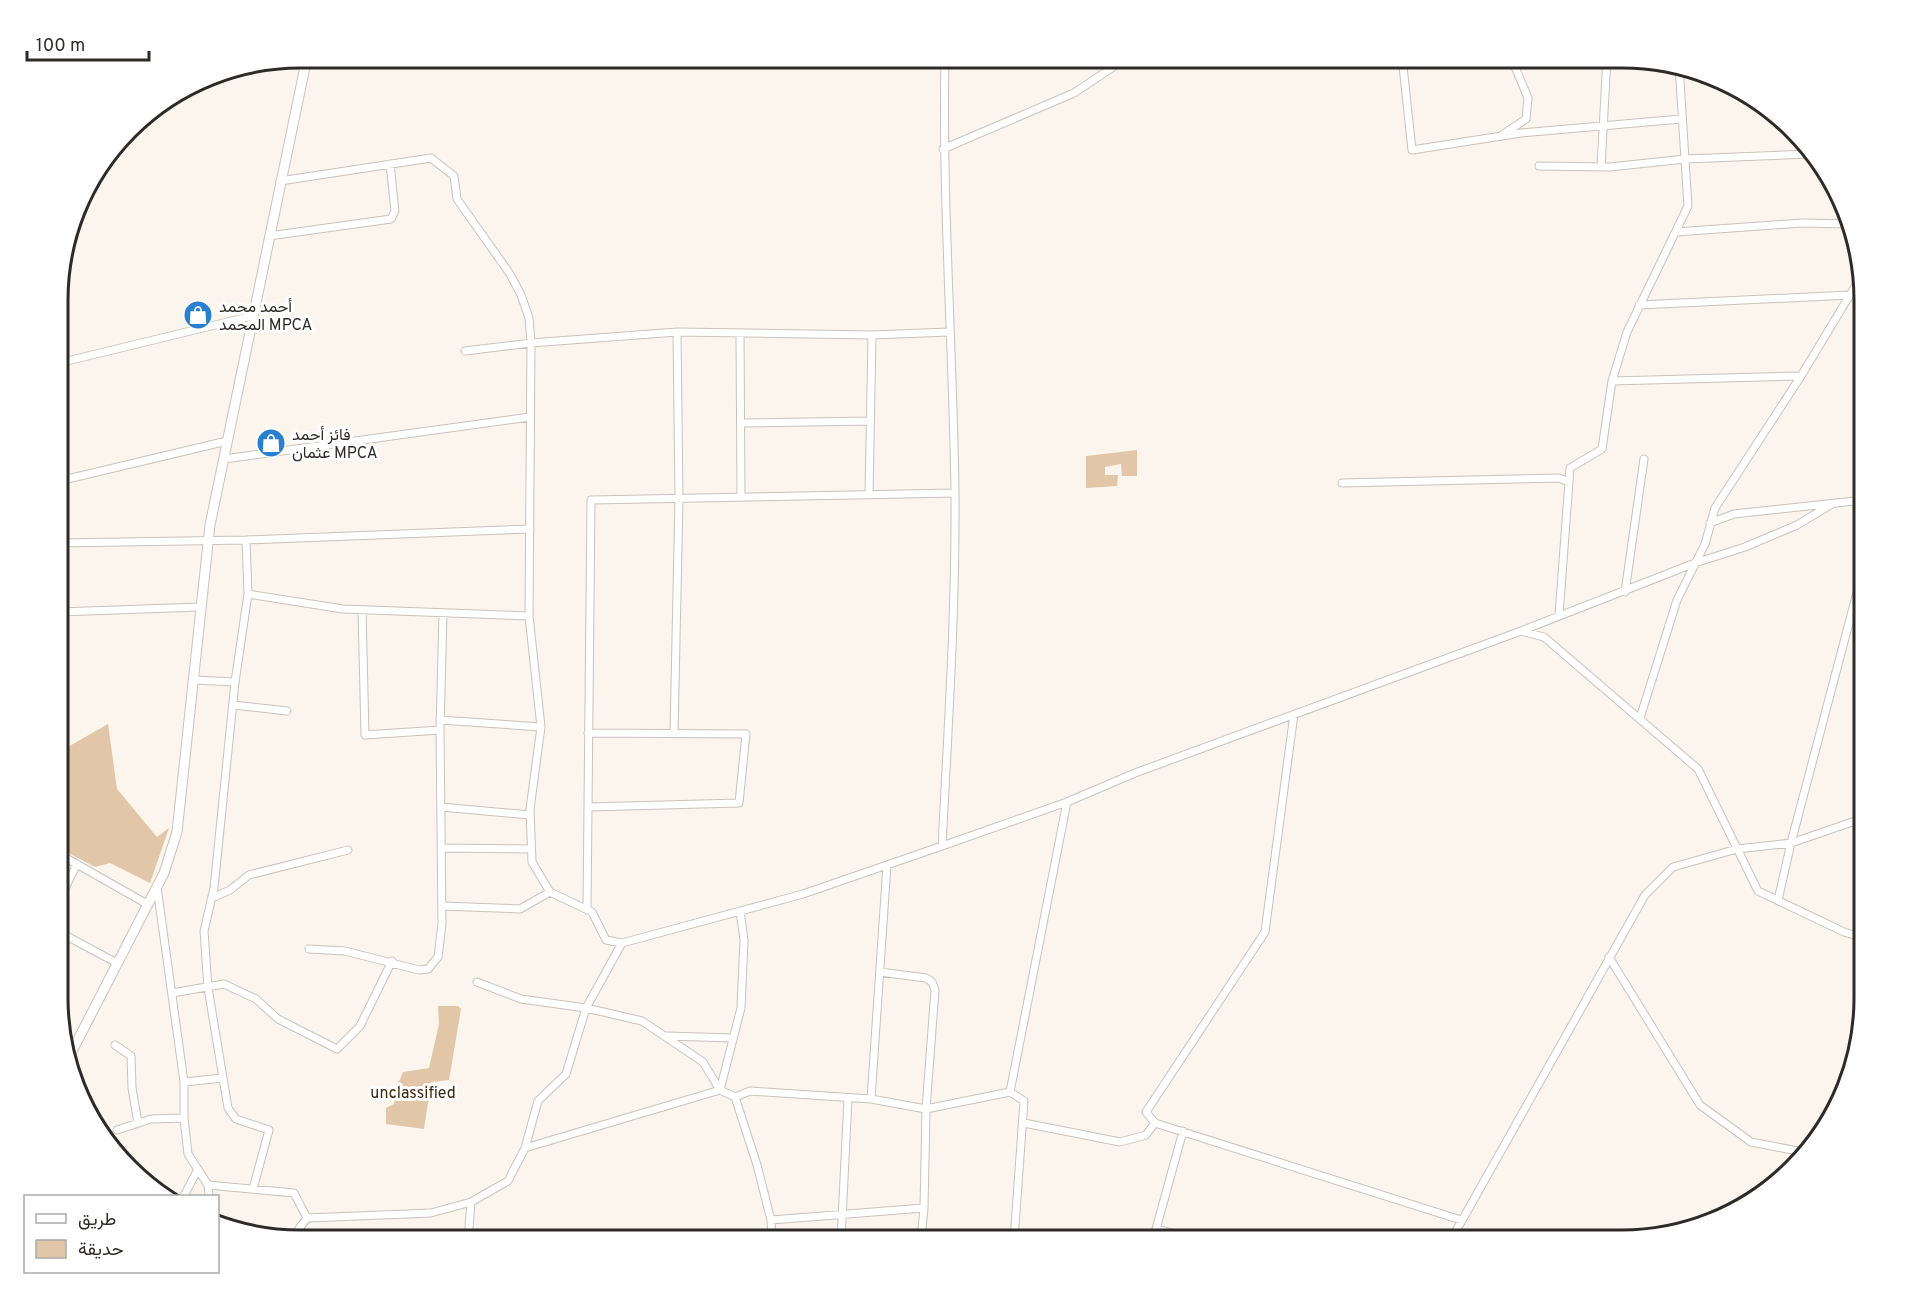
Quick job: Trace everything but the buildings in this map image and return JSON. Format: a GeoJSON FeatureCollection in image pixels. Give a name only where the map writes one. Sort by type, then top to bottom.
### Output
{"type":"FeatureCollection","features":[{"type":"Feature","properties":{"kind":"street"},"geometry":{"type":"LineString","coordinates":[[73,1049],[157,886],[168,863],[177,832],[208,539],[305,68]]}},
{"type":"Feature","properties":{"kind":"street"},"geometry":{"type":"LineString","coordinates":[[942,846],[951,669],[955,493],[943,149],[945,68]]}},
{"type":"Feature","properties":{"kind":"street"},"geometry":{"type":"LineString","coordinates":[[943,149],[1074,93],[1111,68]]}},
{"type":"Feature","properties":{"kind":"street"},"geometry":{"type":"LineString","coordinates":[[1403,68],[1412,150],[1500,136],[1681,119]]}},
{"type":"Feature","properties":{"kind":"street"},"geometry":{"type":"LineString","coordinates":[[1500,136],[1526,119],[1528,98],[1516,68]]}},
{"type":"Feature","properties":{"kind":"street"},"geometry":{"type":"LineString","coordinates":[[1601,167],[1606,68]]}},
{"type":"Feature","properties":{"kind":"street"},"geometry":{"type":"LineString","coordinates":[[1559,615],[1570,468],[1602,449],[1612,381],[1639,305],[1688,206],[1679,74]]}},
{"type":"Feature","properties":{"kind":"street"},"geometry":{"type":"LineString","coordinates":[[1539,166],[1601,167],[1685,159],[1803,154]]}},
{"type":"Feature","properties":{"kind":"street"},"geometry":{"type":"LineString","coordinates":[[280,182],[431,158],[454,176],[457,199],[510,274],[521,295],[529,318],[531,343],[530,616],[541,728],[530,815],[532,862],[550,892],[586,909],[597,918],[600,933],[606,940],[622,943],[740,912],[887,865],[1066,802],[1135,772],[1521,632],[1695,563],[1745,547],[1797,525],[1833,504]]}},
{"type":"Feature","properties":{"kind":"street"},"geometry":{"type":"LineString","coordinates":[[269,236],[391,219],[396,211],[390,164]]}},
{"type":"Feature","properties":{"kind":"street"},"geometry":{"type":"LineString","coordinates":[[1676,232],[1802,224],[1842,224]]}},
{"type":"Feature","properties":{"kind":"street"},"geometry":{"type":"LineString","coordinates":[[1640,718],[1677,600],[1705,544],[1715,508],[1801,376],[1854,288]]}},
{"type":"Feature","properties":{"kind":"street"},"geometry":{"type":"LineString","coordinates":[[1639,305],[1850,295]]}},
{"type":"Feature","properties":{"kind":"street"},"geometry":{"type":"LineString","coordinates":[[68,361],[252,316]]}},
{"type":"Feature","properties":{"kind":"street"},"geometry":{"type":"LineString","coordinates":[[465,351],[531,343],[676,332],[872,335],[949,332]]}},
{"type":"Feature","properties":{"kind":"street"},"geometry":{"type":"LineString","coordinates":[[674,734],[679,498],[676,332]]}},
{"type":"Feature","properties":{"kind":"street"},"geometry":{"type":"LineString","coordinates":[[740,333],[741,497]]}},
{"type":"Feature","properties":{"kind":"street"},"geometry":{"type":"LineString","coordinates":[[869,495],[872,335]]}},
{"type":"Feature","properties":{"kind":"street"},"geometry":{"type":"LineString","coordinates":[[1612,381],[1801,376]]}},
{"type":"Feature","properties":{"kind":"street"},"geometry":{"type":"LineString","coordinates":[[224,459],[530,417]]}},
{"type":"Feature","properties":{"kind":"street"},"geometry":{"type":"LineString","coordinates":[[741,423],[869,421]]}},
{"type":"Feature","properties":{"kind":"street"},"geometry":{"type":"LineString","coordinates":[[68,479],[227,441]]}},
{"type":"Feature","properties":{"kind":"street"},"geometry":{"type":"LineString","coordinates":[[1625,592],[1644,459]]}},
{"type":"Feature","properties":{"kind":"street"},"geometry":{"type":"LineString","coordinates":[[1342,483],[1559,478],[1569,482]]}},
{"type":"Feature","properties":{"kind":"street"},"geometry":{"type":"LineString","coordinates":[[586,909],[591,500],[955,493]]}},
{"type":"Feature","properties":{"kind":"street"},"geometry":{"type":"LineString","coordinates":[[1710,523],[1734,514],[1854,501]]}},
{"type":"Feature","properties":{"kind":"street"},"geometry":{"type":"LineString","coordinates":[[68,543],[246,540],[530,529]]}},
{"type":"Feature","properties":{"kind":"street"},"geometry":{"type":"LineString","coordinates":[[246,540],[248,594],[235,682],[212,898],[204,931],[208,988],[228,1107],[236,1119],[269,1130],[253,1189]]}},
{"type":"Feature","properties":{"kind":"street"},"geometry":{"type":"LineString","coordinates":[[248,594],[362,610],[530,616]]}},
{"type":"Feature","properties":{"kind":"street"},"geometry":{"type":"LineString","coordinates":[[1778,900],[1854,604]]}},
{"type":"Feature","properties":{"kind":"street"},"geometry":{"type":"LineString","coordinates":[[68,612],[201,607]]}},
{"type":"Feature","properties":{"kind":"street"},"geometry":{"type":"LineString","coordinates":[[362,610],[365,735],[440,730]]}},
{"type":"Feature","properties":{"kind":"street"},"geometry":{"type":"LineString","coordinates":[[309,949],[345,951],[392,961],[419,970],[433,966],[438,957],[442,906],[440,720],[444,613]]}},
{"type":"Feature","properties":{"kind":"street"},"geometry":{"type":"LineString","coordinates":[[1521,632],[1544,637],[1698,769],[1758,891],[1854,935]]}},
{"type":"Feature","properties":{"kind":"street"},"geometry":{"type":"LineString","coordinates":[[194,680],[235,682]]}},
{"type":"Feature","properties":{"kind":"street"},"geometry":{"type":"LineString","coordinates":[[233,705],[287,711]]}},
{"type":"Feature","properties":{"kind":"street"},"geometry":{"type":"LineString","coordinates":[[1293,714],[1265,933],[1146,1112],[1155,1123],[1461,1220]]}},
{"type":"Feature","properties":{"kind":"street"},"geometry":{"type":"LineString","coordinates":[[440,720],[541,728]]}},
{"type":"Feature","properties":{"kind":"street"},"geometry":{"type":"LineString","coordinates":[[588,733],[746,734],[739,803],[588,807]]}},
{"type":"Feature","properties":{"kind":"street"},"geometry":{"type":"LineString","coordinates":[[1010,1092],[1066,802]]}},
{"type":"Feature","properties":{"kind":"street"},"geometry":{"type":"LineString","coordinates":[[441,807],[530,815]]}},
{"type":"Feature","properties":{"kind":"street"},"geometry":{"type":"LineString","coordinates":[[1456,1230],[1645,895],[1673,867],[1737,849],[1791,843],[1854,821]]}},
{"type":"Feature","properties":{"kind":"street"},"geometry":{"type":"LineString","coordinates":[[442,848],[531,849]]}},
{"type":"Feature","properties":{"kind":"street"},"geometry":{"type":"LineString","coordinates":[[212,898],[230,890],[249,875],[348,850]]}},
{"type":"Feature","properties":{"kind":"street"},"geometry":{"type":"LineString","coordinates":[[68,859],[147,904]]}},
{"type":"Feature","properties":{"kind":"street"},"geometry":{"type":"LineString","coordinates":[[68,882],[77,864]]}},
{"type":"Feature","properties":{"kind":"street"},"geometry":{"type":"LineString","coordinates":[[871,1099],[887,865]]}},
{"type":"Feature","properties":{"kind":"street"},"geometry":{"type":"LineString","coordinates":[[157,886],[184,1082],[184,1118],[188,1154],[208,1185],[209,1195]]}},
{"type":"Feature","properties":{"kind":"street"},"geometry":{"type":"LineString","coordinates":[[442,906],[520,909],[550,892]]}},
{"type":"Feature","properties":{"kind":"street"},"geometry":{"type":"LineString","coordinates":[[720,1090],[741,1008],[744,939],[740,912]]}},
{"type":"Feature","properties":{"kind":"street"},"geometry":{"type":"LineString","coordinates":[[68,937],[117,963]]}},
{"type":"Feature","properties":{"kind":"street"},"geometry":{"type":"LineString","coordinates":[[307,1218],[432,1213],[471,1202],[508,1181],[525,1148],[538,1101],[566,1074],[586,1008],[622,943]]}},
{"type":"Feature","properties":{"kind":"street"},"geometry":{"type":"LineString","coordinates":[[1609,957],[1700,1105],[1750,1142],[1796,1151]]}},
{"type":"Feature","properties":{"kind":"street"},"geometry":{"type":"LineString","coordinates":[[172,993],[224,984],[256,999],[278,1019],[337,1049],[360,1026],[392,961]]}},
{"type":"Feature","properties":{"kind":"street"},"geometry":{"type":"LineString","coordinates":[[880,972],[926,978],[932,982],[935,990],[926,1109],[922,1230]]}},
{"type":"Feature","properties":{"kind":"street"},"geometry":{"type":"LineString","coordinates":[[477,982],[521,999],[586,1008],[642,1021],[703,1062],[720,1090],[735,1097],[758,1165],[772,1230]]}},
{"type":"Feature","properties":{"kind":"street"},"geometry":{"type":"LineString","coordinates":[[666,1036],[733,1038]]}},
{"type":"Feature","properties":{"kind":"street"},"geometry":{"type":"LineString","coordinates":[[115,1045],[131,1056],[132,1088],[138,1123]]}},
{"type":"Feature","properties":{"kind":"street"},"geometry":{"type":"LineString","coordinates":[[184,1082],[223,1078]]}},
{"type":"Feature","properties":{"kind":"street"},"geometry":{"type":"LineString","coordinates":[[525,1148],[720,1090]]}},
{"type":"Feature","properties":{"kind":"street"},"geometry":{"type":"LineString","coordinates":[[735,1097],[750,1090],[871,1099],[926,1109],[1010,1092],[1024,1101],[1015,1230]]}},
{"type":"Feature","properties":{"kind":"street"},"geometry":{"type":"LineString","coordinates":[[841,1230],[848,1098]]}},
{"type":"Feature","properties":{"kind":"street"},"geometry":{"type":"LineString","coordinates":[[117,1130],[151,1119],[184,1118]]}},
{"type":"Feature","properties":{"kind":"street"},"geometry":{"type":"LineString","coordinates":[[1024,1122],[1120,1143],[1146,1135],[1155,1123]]}},
{"type":"Feature","properties":{"kind":"street"},"geometry":{"type":"LineString","coordinates":[[1160,1230],[1156,1229],[1183,1131]]}},
{"type":"Feature","properties":{"kind":"street"},"geometry":{"type":"LineString","coordinates":[[185,1195],[198,1169]]}},
{"type":"Feature","properties":{"kind":"street"},"geometry":{"type":"LineString","coordinates":[[208,1185],[294,1193],[307,1218]]}},
{"type":"Feature","properties":{"kind":"street"},"geometry":{"type":"LineString","coordinates":[[469,1230],[471,1202]]}},
{"type":"Feature","properties":{"kind":"street"},"geometry":{"type":"LineString","coordinates":[[771,1220],[924,1208]]}},
{"type":"Feature","properties":{"kind":"street"},"geometry":{"type":"LineString","coordinates":[[298,1230],[307,1218]]}},
{"type":"Feature","properties":{"kind":"green space"},"geometry":{"type":"Polygon","coordinates":[[[1137,450],[1137,476],[1122,476],[1121,464],[1105,467],[1105,475],[1118,475],[1117,486],[1086,488],[1086,456],[1137,450]]]}},
{"type":"Feature","properties":{"kind":"green space"},"geometry":{"type":"Polygon","coordinates":[[[108,724],[117,789],[157,837],[169,828],[150,883],[110,863],[95,867],[68,853],[68,747],[108,724]]]}},
{"type":"Feature","properties":{"kind":"green space","name":"unclassified"},"geometry":{"type":"Polygon","coordinates":[[[438,1006],[458,1006],[461,1009],[449,1080],[431,1082],[424,1129],[386,1124],[386,1108],[394,1104],[397,1086],[403,1072],[429,1068],[439,1024],[438,1006]]]}},
{"type":"Feature","properties":{"kind":"place","name":"أحمد محمد المحمد MPCA"},"geometry":{"type":"Point","coordinates":[198,315]}},
{"type":"Feature","properties":{"kind":"place","name":"فائز أحمد عثمان MPCA"},"geometry":{"type":"Point","coordinates":[271,443]}}]}
